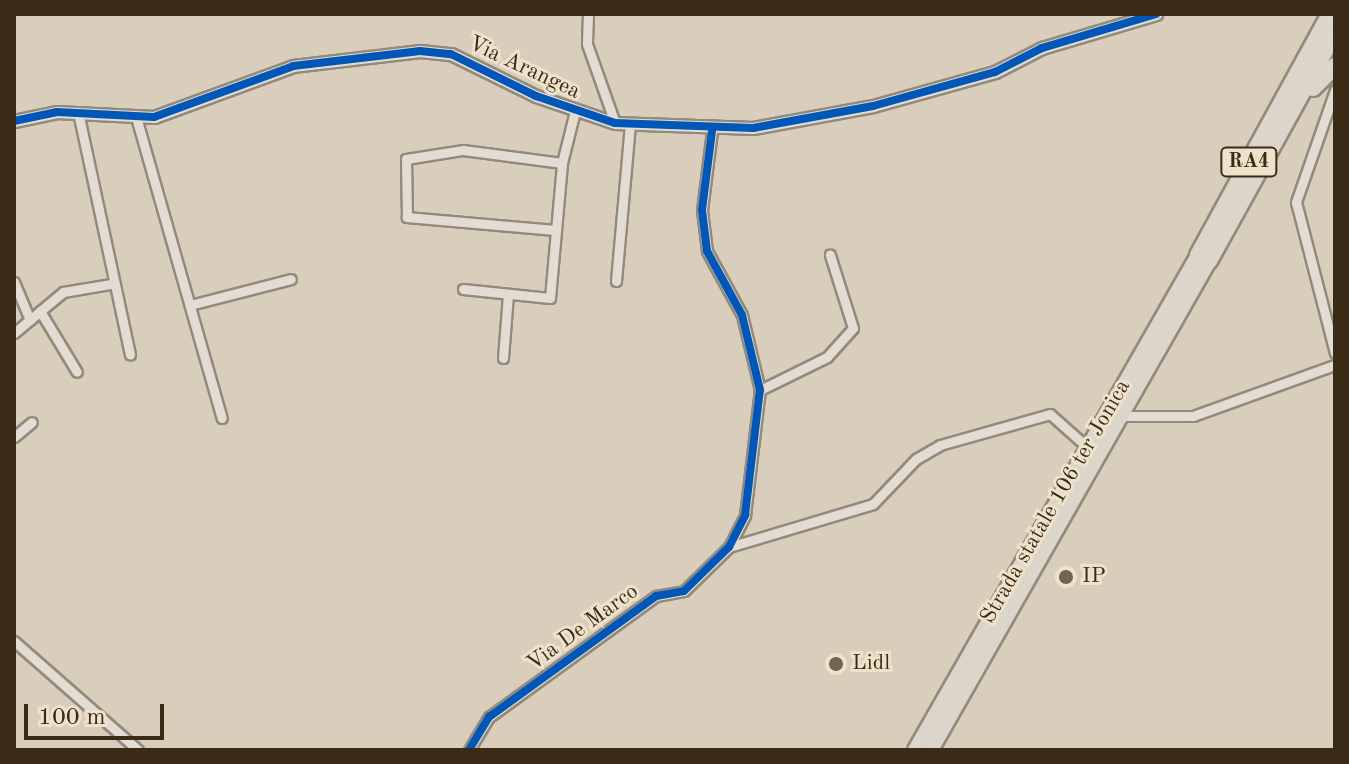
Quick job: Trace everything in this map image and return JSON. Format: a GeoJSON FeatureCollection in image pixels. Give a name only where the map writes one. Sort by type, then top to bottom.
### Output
{"type":"FeatureCollection","features":[{"type":"Feature","properties":{"kind":"highway"},"geometry":{"type":"LineString","coordinates":[[1327,14],[1327,35]]}},
{"type":"Feature","properties":{"kind":"highway","name":"RA4"},"geometry":{"type":"LineString","coordinates":[[1204,258],[1301,101],[1327,35]]}},
{"type":"Feature","properties":{"kind":"highway","name":"RA4"},"geometry":{"type":"LineString","coordinates":[[1204,258],[1327,35]]}},
{"type":"Feature","properties":{"kind":"highway"},"geometry":{"type":"LineString","coordinates":[[1301,101],[1335,66]]}},
{"type":"Feature","properties":{"kind":"main road","name":"Strada statale 106 ter Jonica"},"geometry":{"type":"LineString","coordinates":[[931,750],[1122,416],[1204,258]]}},
{"type":"Feature","properties":{"kind":"main road","name":"Strada statale 106 ter Jonica"},"geometry":{"type":"LineString","coordinates":[[915,750],[1087,447],[1204,258]]}},
{"type":"Feature","properties":{"kind":"street"},"geometry":{"type":"LineString","coordinates":[[588,14],[587,44],[615,123]]}},
{"type":"Feature","properties":{"kind":"street","name":"Via Arangea"},"geometry":{"type":"LineString","coordinates":[[14,121],[78,112],[136,117],[293,66],[420,51],[459,57],[575,111],[615,123],[712,131],[873,106],[1156,14]]}},
{"type":"Feature","properties":{"kind":"street"},"geometry":{"type":"LineString","coordinates":[[1335,90],[1296,202],[1335,353]]}},
{"type":"Feature","properties":{"kind":"street"},"geometry":{"type":"LineString","coordinates":[[463,289],[550,298],[562,163],[575,111]]}},
{"type":"Feature","properties":{"kind":"street"},"geometry":{"type":"LineString","coordinates":[[78,112],[111,284],[130,354]]}},
{"type":"Feature","properties":{"kind":"street"},"geometry":{"type":"LineString","coordinates":[[136,117],[222,418]]}},
{"type":"Feature","properties":{"kind":"street"},"geometry":{"type":"LineString","coordinates":[[616,281],[630,125]]}},
{"type":"Feature","properties":{"kind":"street"},"geometry":{"type":"LineString","coordinates":[[712,131],[702,210],[707,251],[742,315],[760,390],[751,494],[729,547]]}},
{"type":"Feature","properties":{"kind":"street"},"geometry":{"type":"LineString","coordinates":[[555,230],[407,217],[406,159],[463,150],[562,163]]}},
{"type":"Feature","properties":{"kind":"street"},"geometry":{"type":"LineString","coordinates":[[760,390],[827,357],[853,328],[830,255]]}},
{"type":"Feature","properties":{"kind":"street"},"geometry":{"type":"LineString","coordinates":[[190,305],[291,279]]}},
{"type":"Feature","properties":{"kind":"street"},"geometry":{"type":"LineString","coordinates":[[14,282],[30,320]]}},
{"type":"Feature","properties":{"kind":"street"},"geometry":{"type":"LineString","coordinates":[[14,333],[63,292],[111,284]]}},
{"type":"Feature","properties":{"kind":"street"},"geometry":{"type":"LineString","coordinates":[[503,358],[508,294]]}},
{"type":"Feature","properties":{"kind":"street"},"geometry":{"type":"LineString","coordinates":[[40,311],[77,372]]}},
{"type":"Feature","properties":{"kind":"street"},"geometry":{"type":"LineString","coordinates":[[1122,416],[1193,416],[1335,365]]}},
{"type":"Feature","properties":{"kind":"street"},"geometry":{"type":"LineString","coordinates":[[729,547],[873,504],[916,459],[940,445],[1050,414],[1087,447]]}},
{"type":"Feature","properties":{"kind":"street"},"geometry":{"type":"LineString","coordinates":[[14,437],[32,422]]}},
{"type":"Feature","properties":{"kind":"street","name":"Via De Marco"},"geometry":{"type":"LineString","coordinates":[[469,750],[489,717],[656,596],[684,591],[729,547]]}},
{"type":"Feature","properties":{"kind":"street"},"geometry":{"type":"LineString","coordinates":[[14,641],[138,750]]}},
{"type":"Feature","properties":{"kind":"cycle path"},"geometry":{"type":"LineString","coordinates":[[14,121],[57,112],[154,117],[293,66],[420,51],[451,54],[536,96],[615,123],[753,128],[873,106],[995,72],[1042,48],[1156,14]]}},
{"type":"Feature","properties":{"kind":"cycle path"},"geometry":{"type":"LineString","coordinates":[[469,750],[489,717],[656,596],[684,591],[729,547],[745,515],[760,390],[742,315],[707,251],[702,210],[712,131]]}},
{"type":"Feature","properties":{"kind":"place","name":"IP"},"geometry":{"type":"Point","coordinates":[1066,577]}},
{"type":"Feature","properties":{"kind":"place","name":"Lidl"},"geometry":{"type":"Point","coordinates":[836,664]}}]}
